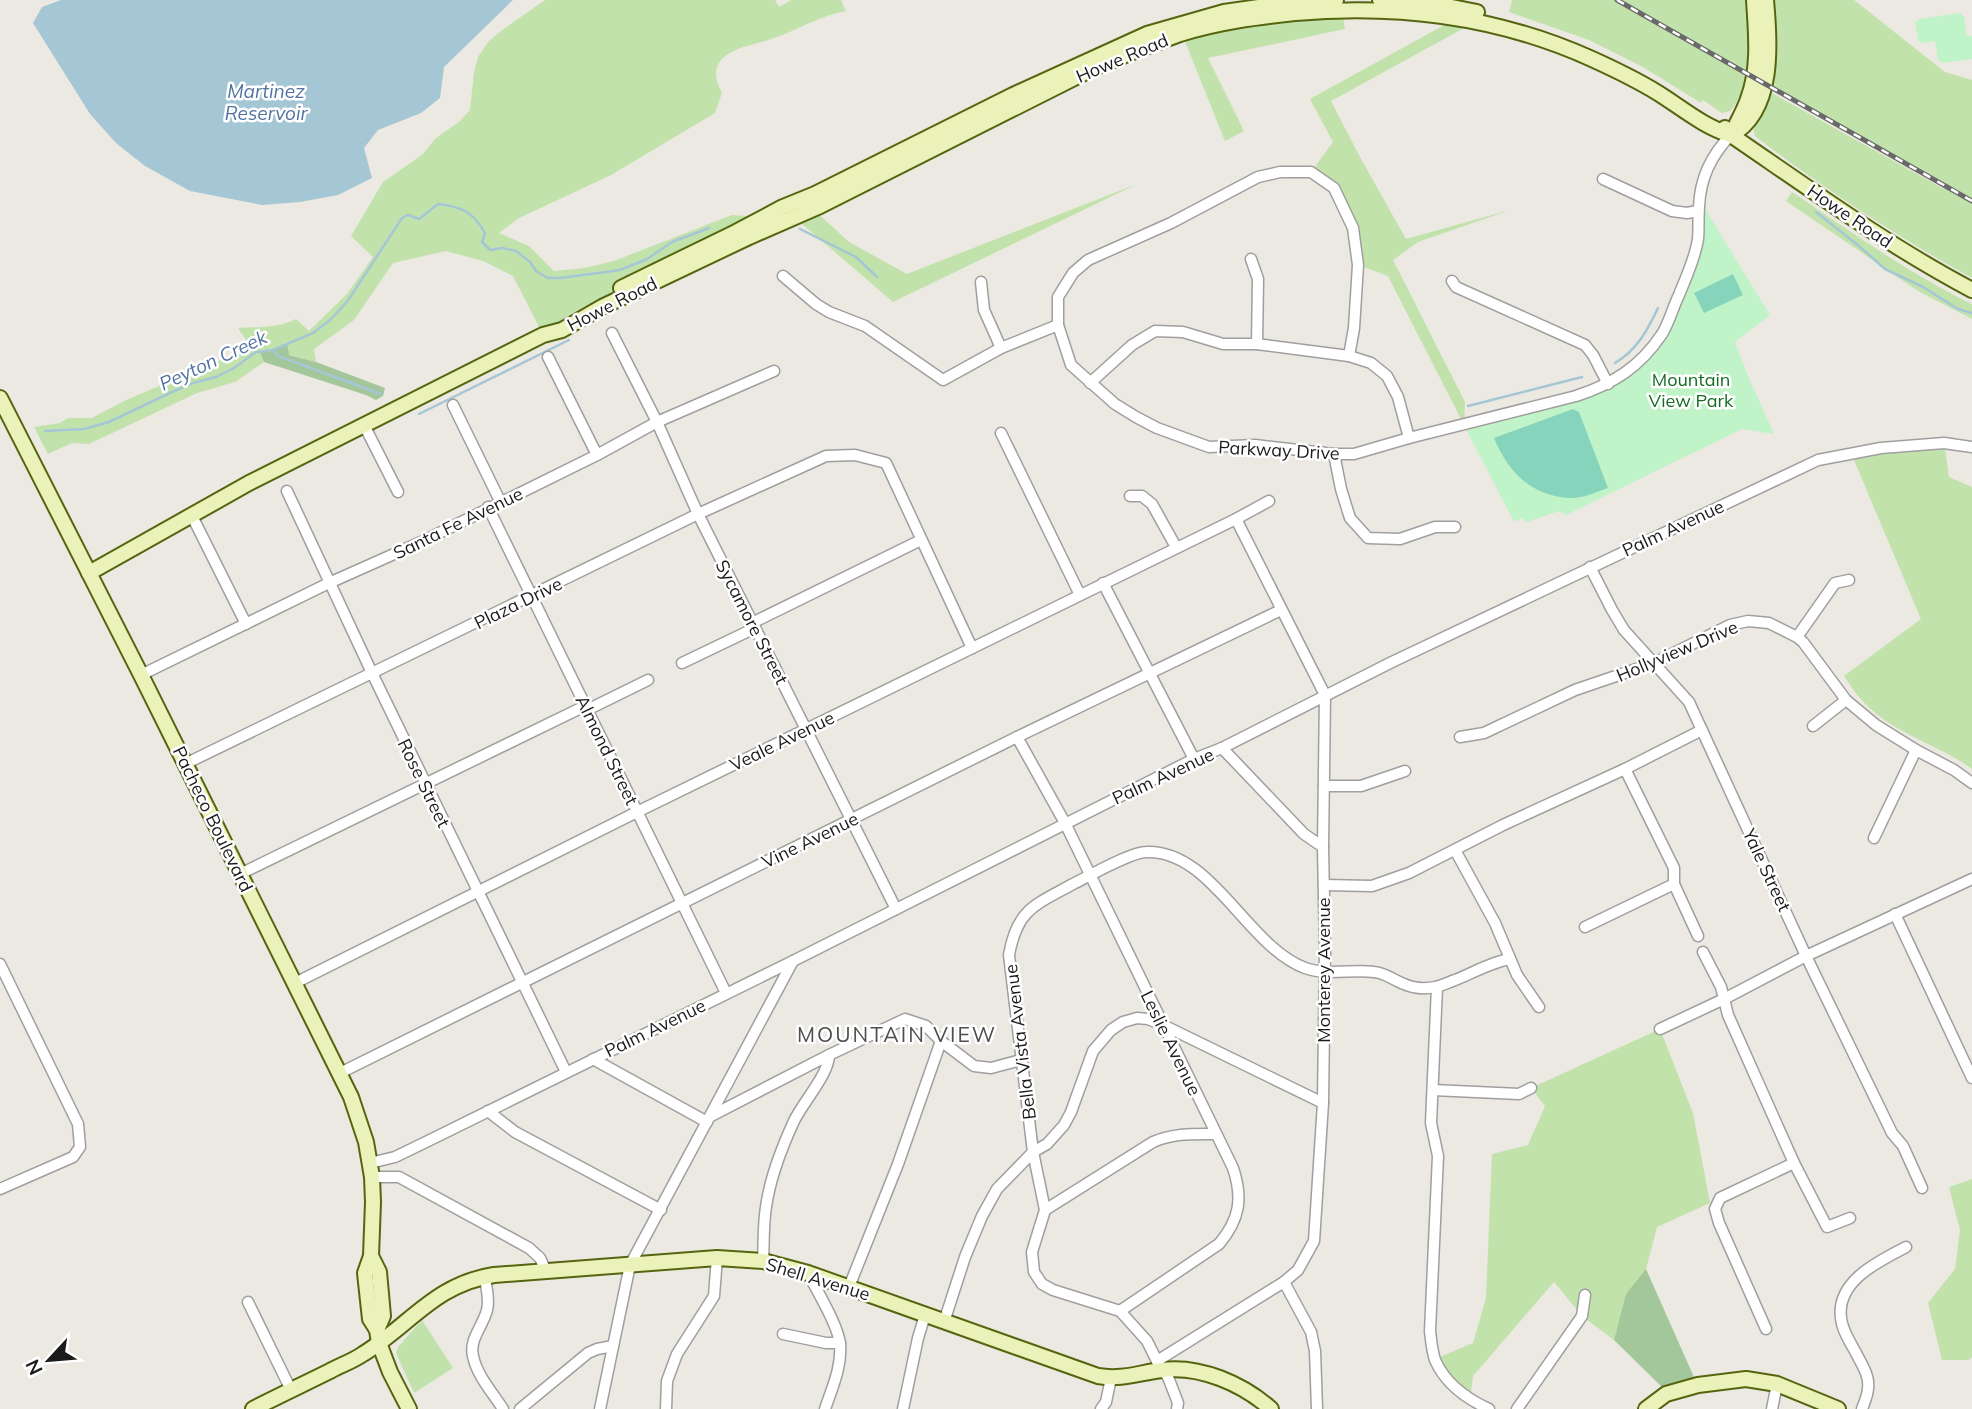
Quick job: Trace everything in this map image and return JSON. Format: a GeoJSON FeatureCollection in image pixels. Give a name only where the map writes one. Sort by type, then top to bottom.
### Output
{"type":"FeatureCollection","features":[{"type":"Feature","properties":{"kind":"street","name":"Howe Road"},"geometry":{"type":"LineString","coordinates":[[89,573],[191,514],[542,335],[567,316],[783,206],[816,194],[1013,95],[1147,34],[1224,12],[1300,1],[1336,0]]}},
{"type":"Feature","properties":{"kind":"street","name":"Howe Road"},"geometry":{"type":"LineString","coordinates":[[1380,0],[1436,4],[1485,13],[1571,42],[1615,61],[1660,84],[1882,238],[1972,290]]}},
{"type":"Feature","properties":{"kind":"street"},"geometry":{"type":"LineString","coordinates":[[1731,135],[1749,98],[1754,76],[1754,0]]}},
{"type":"Feature","properties":{"kind":"street"},"geometry":{"type":"LineString","coordinates":[[1731,135],[1748,124],[1765,83],[1769,34],[1766,0]]}},
{"type":"Feature","properties":{"kind":"street","name":"Howe Road"},"geometry":{"type":"LineString","coordinates":[[542,335],[562,330],[601,307],[820,205],[1114,59],[1182,34],[1224,23],[1342,10],[1406,11],[1477,21],[1532,36],[1591,58],[1656,92],[1716,131],[1731,135]]}},
{"type":"Feature","properties":{"kind":"street","name":"Parkway Drive"},"geometry":{"type":"LineString","coordinates":[[1349,356],[1358,265],[1353,228],[1334,188],[1311,172],[1280,172],[1258,177],[1171,223],[1088,260],[1073,273],[1058,297],[1058,326],[1070,365],[1115,404],[1136,417],[1157,428],[1209,447],[1255,445],[1354,454],[1576,396],[1608,384],[1641,360],[1662,333],[1693,261],[1698,241],[1699,211],[1705,174],[1721,146],[1731,135]]}},
{"type":"Feature","properties":{"kind":"street"},"geometry":{"type":"LineString","coordinates":[[1603,179],[1672,211],[1699,211]]}},
{"type":"Feature","properties":{"kind":"street"},"geometry":{"type":"LineString","coordinates":[[1251,259],[1258,279],[1257,344]]}},
{"type":"Feature","properties":{"kind":"street"},"geometry":{"type":"LineString","coordinates":[[783,276],[816,304],[865,326],[943,380],[1001,348],[1058,326]]}},
{"type":"Feature","properties":{"kind":"street"},"geometry":{"type":"LineString","coordinates":[[1452,281],[1456,287],[1585,345],[1608,384]]}},
{"type":"Feature","properties":{"kind":"street"},"geometry":{"type":"LineString","coordinates":[[981,282],[984,310],[1001,348]]}},
{"type":"Feature","properties":{"kind":"street"},"geometry":{"type":"LineString","coordinates":[[1090,383],[1132,345],[1155,331],[1183,332],[1223,344],[1257,344],[1349,356],[1371,363],[1387,376],[1398,397],[1409,438]]}},
{"type":"Feature","properties":{"kind":"street","name":"Sycamore Street"},"geometry":{"type":"LineString","coordinates":[[612,333],[657,422],[698,514],[895,909]]}},
{"type":"Feature","properties":{"kind":"street"},"geometry":{"type":"LineString","coordinates":[[548,357],[597,455]]}},
{"type":"Feature","properties":{"kind":"street","name":"Santa Fe Avenue"},"geometry":{"type":"LineString","coordinates":[[141,675],[329,583],[421,542],[597,455],[657,422],[774,371]]}},
{"type":"Feature","properties":{"kind":"street","name":"Pacheco Boulevard"},"geometry":{"type":"LineString","coordinates":[[0,398],[340,1073],[359,1119],[371,1170],[373,1202],[371,1255],[365,1273],[370,1319],[390,1371],[409,1409]]}},
{"type":"Feature","properties":{"kind":"street"},"geometry":{"type":"LineString","coordinates":[[453,405],[500,502]]}},
{"type":"Feature","properties":{"kind":"street"},"geometry":{"type":"LineString","coordinates":[[364,425],[398,492]]}},
{"type":"Feature","properties":{"kind":"street"},"geometry":{"type":"LineString","coordinates":[[1001,432],[1080,595]]}},
{"type":"Feature","properties":{"kind":"street","name":"Palm Avenue"},"geometry":{"type":"LineString","coordinates":[[371,1170],[1194,759],[1222,748],[1325,695],[1818,460],[1881,447],[1944,443],[1972,447]]}},
{"type":"Feature","properties":{"kind":"street"},"geometry":{"type":"LineString","coordinates":[[1334,454],[1350,517],[1368,538],[1400,539],[1435,527],[1455,527]]}},
{"type":"Feature","properties":{"kind":"street","name":"Plaza Drive"},"geometry":{"type":"LineString","coordinates":[[185,764],[698,514],[826,456],[855,455],[886,463],[921,540]]}},
{"type":"Feature","properties":{"kind":"street","name":"Rose Street"},"geometry":{"type":"LineString","coordinates":[[287,491],[477,892],[566,1072]]}},
{"type":"Feature","properties":{"kind":"street"},"geometry":{"type":"LineString","coordinates":[[1130,496],[1142,496],[1152,504],[1176,547]]}},
{"type":"Feature","properties":{"kind":"street","name":"Veale Avenue"},"geometry":{"type":"LineString","coordinates":[[295,983],[637,812],[1236,519],[1269,500]]}},
{"type":"Feature","properties":{"kind":"street","name":"Almond Street"},"geometry":{"type":"LineString","coordinates":[[488,508],[726,993]]}},
{"type":"Feature","properties":{"kind":"street"},"geometry":{"type":"LineString","coordinates":[[191,514],[246,624]]}},
{"type":"Feature","properties":{"kind":"street","name":"Monterey Avenue"},"geometry":{"type":"LineString","coordinates":[[1160,1365],[1284,1282],[1298,1270],[1314,1241],[1322,1103],[1325,695],[1236,519]]}},
{"type":"Feature","properties":{"kind":"street"},"geometry":{"type":"LineString","coordinates":[[682,663],[921,540],[972,648]]}},
{"type":"Feature","properties":{"kind":"street","name":"Yale Street"},"geometry":{"type":"LineString","coordinates":[[1590,567],[1624,630],[1689,702],[1806,956],[1892,1133],[1903,1146],[1922,1188]]}},
{"type":"Feature","properties":{"kind":"street"},"geometry":{"type":"LineString","coordinates":[[1797,637],[1835,583],[1849,580]]}},
{"type":"Feature","properties":{"kind":"street"},"geometry":{"type":"LineString","coordinates":[[1103,583],[1194,759]]}},
{"type":"Feature","properties":{"kind":"street","name":"Vine Avenue"},"geometry":{"type":"LineString","coordinates":[[340,1073],[1017,737],[1281,610]]}},
{"type":"Feature","properties":{"kind":"street","name":"Hollyview Drive"},"geometry":{"type":"LineString","coordinates":[[1460,737],[1484,733],[1576,690],[1654,663],[1730,625],[1748,621],[1769,624],[1797,637],[1846,699],[1876,725],[1916,750],[1954,769],[1972,783]]}},
{"type":"Feature","properties":{"kind":"street"},"geometry":{"type":"LineString","coordinates":[[240,873],[648,680]]}},
{"type":"Feature","properties":{"kind":"street"},"geometry":{"type":"LineString","coordinates":[[1813,726],[1846,699]]}},
{"type":"Feature","properties":{"kind":"street"},"geometry":{"type":"LineString","coordinates":[[1324,885],[1372,886],[1409,873],[1702,730]]}},
{"type":"Feature","properties":{"kind":"street","name":"Leslie Avenue"},"geometry":{"type":"LineString","coordinates":[[1017,737],[1065,823],[1238,1183],[1239,1205],[1230,1232],[1219,1244],[1119,1311]]}},
{"type":"Feature","properties":{"kind":"street"},"geometry":{"type":"LineString","coordinates":[[1222,748],[1304,834],[1322,847]]}},
{"type":"Feature","properties":{"kind":"street"},"geometry":{"type":"LineString","coordinates":[[1874,838],[1916,750]]}},
{"type":"Feature","properties":{"kind":"street"},"geometry":{"type":"LineString","coordinates":[[1625,769],[1674,868],[1674,884],[1698,936]]}},
{"type":"Feature","properties":{"kind":"street"},"geometry":{"type":"LineString","coordinates":[[1324,786],[1361,786],[1405,771]]}},
{"type":"Feature","properties":{"kind":"street"},"geometry":{"type":"LineString","coordinates":[[1455,849],[1495,923],[1517,975],[1539,1007]]}},
{"type":"Feature","properties":{"kind":"street","name":"Bella Vista Avenue"},"geometry":{"type":"LineString","coordinates":[[1177,1409],[1178,1403],[1168,1377],[1142,1334],[1119,1311],[1053,1290],[1037,1279],[1032,1265],[1032,1252],[1045,1210],[1033,1152],[1009,955],[1018,922],[1034,905],[1144,851],[1166,854],[1177,858],[1215,887],[1262,937],[1287,959],[1308,969],[1375,972],[1415,987],[1437,987]]}},
{"type":"Feature","properties":{"kind":"street"},"geometry":{"type":"LineString","coordinates":[[1660,1029],[1806,956],[1972,879]]}},
{"type":"Feature","properties":{"kind":"street"},"geometry":{"type":"LineString","coordinates":[[1585,927],[1674,884]]}},
{"type":"Feature","properties":{"kind":"street"},"geometry":{"type":"LineString","coordinates":[[1895,914],[1972,1078]]}},
{"type":"Feature","properties":{"kind":"street"},"geometry":{"type":"LineString","coordinates":[[1703,952],[1721,988],[1728,1015],[1794,1163],[1827,1227],[1850,1218]]}},
{"type":"Feature","properties":{"kind":"street"},"geometry":{"type":"LineString","coordinates":[[1489,1409],[1470,1401],[1449,1381],[1435,1359],[1430,1331],[1438,1156],[1431,1123],[1437,987],[1510,959]]}},
{"type":"Feature","properties":{"kind":"street"},"geometry":{"type":"LineString","coordinates":[[600,1409],[630,1265],[793,961]]}},
{"type":"Feature","properties":{"kind":"street"},"geometry":{"type":"LineString","coordinates":[[0,964],[78,1124],[80,1147],[73,1157],[0,1189]]}},
{"type":"Feature","properties":{"kind":"street"},"geometry":{"type":"LineString","coordinates":[[944,1322],[965,1256],[997,1189],[1033,1152],[1046,1144],[1067,1119],[1093,1051],[1111,1030],[1123,1022],[1137,1018],[1163,1024],[1322,1103]]}},
{"type":"Feature","properties":{"kind":"street"},"geometry":{"type":"LineString","coordinates":[[708,1119],[829,1055],[905,1019],[926,1026],[974,1066],[991,1068],[1021,1060]]}},
{"type":"Feature","properties":{"kind":"street"},"geometry":{"type":"LineString","coordinates":[[849,1287],[898,1164],[941,1041]]}},
{"type":"Feature","properties":{"kind":"street"},"geometry":{"type":"LineString","coordinates":[[763,1261],[766,1206],[770,1187],[794,1120],[825,1073],[829,1055]]}},
{"type":"Feature","properties":{"kind":"street"},"geometry":{"type":"LineString","coordinates":[[593,1059],[708,1119]]}},
{"type":"Feature","properties":{"kind":"street"},"geometry":{"type":"LineString","coordinates":[[1433,1090],[1519,1094],[1531,1088]]}},
{"type":"Feature","properties":{"kind":"street"},"geometry":{"type":"LineString","coordinates":[[488,1111],[515,1132],[661,1210]]}},
{"type":"Feature","properties":{"kind":"street"},"geometry":{"type":"LineString","coordinates":[[1045,1210],[1165,1136],[1215,1134]]}},
{"type":"Feature","properties":{"kind":"street"},"geometry":{"type":"LineString","coordinates":[[1766,1329],[1715,1209],[1720,1198],[1794,1163]]}},
{"type":"Feature","properties":{"kind":"street"},"geometry":{"type":"LineString","coordinates":[[371,1170],[399,1177],[529,1248],[540,1258],[546,1271]]}},
{"type":"Feature","properties":{"kind":"street"},"geometry":{"type":"LineString","coordinates":[[1862,1409],[1868,1379],[1843,1327],[1843,1299],[1847,1288],[1863,1272],[1906,1247]]}},
{"type":"Feature","properties":{"kind":"street"},"geometry":{"type":"LineString","coordinates":[[666,1409],[667,1381],[677,1354],[714,1296],[717,1258]]}},
{"type":"Feature","properties":{"kind":"street","name":"Shell Avenue"},"geometry":{"type":"LineString","coordinates":[[253,1409],[361,1355],[378,1337],[401,1324],[440,1295],[466,1282],[485,1277],[546,1271],[717,1258],[763,1261],[808,1273],[1098,1377],[1121,1378],[1160,1365],[1215,1376],[1252,1395],[1271,1409]]}},
{"type":"Feature","properties":{"kind":"street"},"geometry":{"type":"LineString","coordinates":[[808,1273],[840,1343],[838,1373],[825,1409]]}},
{"type":"Feature","properties":{"kind":"street"},"geometry":{"type":"LineString","coordinates":[[485,1277],[489,1303],[475,1337],[473,1357],[481,1376],[503,1409]]}},
{"type":"Feature","properties":{"kind":"street"},"geometry":{"type":"LineString","coordinates":[[1284,1282],[1311,1332],[1315,1351],[1317,1409]]}},
{"type":"Feature","properties":{"kind":"street"},"geometry":{"type":"LineString","coordinates":[[1517,1409],[1582,1316],[1585,1295]]}},
{"type":"Feature","properties":{"kind":"street"},"geometry":{"type":"LineString","coordinates":[[248,1302],[292,1390]]}},
{"type":"Feature","properties":{"kind":"street"},"geometry":{"type":"LineString","coordinates":[[903,1409],[925,1315]]}},
{"type":"Feature","properties":{"kind":"street"},"geometry":{"type":"LineString","coordinates":[[783,1334],[840,1343]]}},
{"type":"Feature","properties":{"kind":"street"},"geometry":{"type":"LineString","coordinates":[[520,1409],[588,1353],[613,1346]]}},
{"type":"Feature","properties":{"kind":"street"},"geometry":{"type":"LineString","coordinates":[[1101,1409],[1106,1402],[1111,1378]]}},
{"type":"Feature","properties":{"kind":"street"},"geometry":{"type":"LineString","coordinates":[[1646,1409],[1666,1394],[1698,1385],[1746,1379],[1777,1384],[1838,1409]]}},
{"type":"Feature","properties":{"kind":"street"},"geometry":{"type":"LineString","coordinates":[[1773,1409],[1777,1384]]}},
{"type":"Feature","properties":{"kind":"green space"},"geometry":{"type":"Polygon","coordinates":[[[545,0],[775,0],[779,7],[791,0],[841,0],[846,11],[741,48],[723,58],[716,71],[722,93],[715,113],[611,175],[519,218],[499,233],[529,246],[554,271],[585,268],[614,261],[732,215],[763,217],[567,316],[543,335],[513,276],[483,261],[446,251],[393,263],[354,320],[314,349],[316,362],[273,350],[261,352],[264,362],[235,382],[197,393],[89,444],[72,443],[48,454],[34,427],[60,423],[68,418],[92,418],[124,401],[251,347],[238,328],[275,326],[296,319],[309,331],[347,294],[373,257],[351,236],[383,182],[422,155],[436,138],[459,122],[470,110],[478,57],[489,41],[545,0]]]}},
{"type":"Feature","properties":{"kind":"green space"},"geometry":{"type":"Polygon","coordinates":[[[1512,0],[1748,0],[1747,73],[1738,100],[1730,111],[1722,113],[1643,67],[1589,40],[1509,12],[1512,0]]]}},
{"type":"Feature","properties":{"kind":"green space"},"geometry":{"type":"Polygon","coordinates":[[[1766,0],[1854,0],[1945,72],[1972,80],[1972,278],[1861,211],[1755,136],[1753,128],[1770,92],[1944,189],[1946,187],[1765,83],[1766,0]]]}},
{"type":"Feature","properties":{"kind":"green space"},"geometry":{"type":"Polygon","coordinates":[[[1342,10],[1345,29],[1208,58],[1244,131],[1225,141],[1182,34],[1342,10]]]}},
{"type":"Feature","properties":{"kind":"green space"},"geometry":{"type":"Polygon","coordinates":[[[1960,13],[1964,17],[1967,36],[1972,36],[1972,59],[1942,63],[1938,60],[1935,41],[1922,43],[1918,40],[1915,23],[1919,19],[1960,13]]]}},
{"type":"Feature","properties":{"kind":"green space"},"geometry":{"type":"Polygon","coordinates":[[[1457,18],[1477,21],[1331,101],[1406,239],[1510,210],[1418,242],[1393,260],[1465,402],[1464,425],[1388,276],[1358,265],[1353,228],[1334,189],[1311,172],[1333,142],[1310,99],[1457,18]]]}},
{"type":"Feature","properties":{"kind":"green space"},"geometry":{"type":"Polygon","coordinates":[[[1137,184],[893,302],[794,217],[813,209],[849,242],[907,274],[1137,184]]]}},
{"type":"Feature","properties":{"kind":"green space"},"geometry":{"type":"Polygon","coordinates":[[[1792,192],[1902,265],[1972,304],[1972,319],[1918,291],[1786,201],[1792,192]]]}},
{"type":"Feature","properties":{"kind":"green space","name":"Mountain View Park"},"geometry":{"type":"Polygon","coordinates":[[[1699,199],[1770,315],[1735,342],[1774,434],[1742,429],[1566,515],[1559,511],[1527,522],[1521,518],[1514,522],[1464,425],[1613,381],[1663,333],[1693,261],[1699,199]]]}},
{"type":"Feature","properties":{"kind":"green space"},"geometry":{"type":"Polygon","coordinates":[[[1733,274],[1743,295],[1704,313],[1694,293],[1733,274]]]}},
{"type":"Feature","properties":{"kind":"green space"},"geometry":{"type":"Polygon","coordinates":[[[287,343],[289,355],[316,362],[385,388],[383,396],[376,400],[264,362],[260,352],[273,350],[287,343]]]}},
{"type":"Feature","properties":{"kind":"green space"},"geometry":{"type":"Polygon","coordinates":[[[1573,409],[1579,412],[1608,488],[1585,496],[1557,497],[1533,488],[1514,472],[1494,438],[1573,409]]]}},
{"type":"Feature","properties":{"kind":"green space"},"geometry":{"type":"Polygon","coordinates":[[[1944,443],[1949,477],[1972,487],[1972,769],[1883,719],[1864,703],[1844,676],[1921,619],[1851,453],[1944,443]]]}},
{"type":"Feature","properties":{"kind":"green space"},"geometry":{"type":"Polygon","coordinates":[[[1660,1029],[1693,1113],[1710,1203],[1657,1227],[1646,1269],[1626,1295],[1614,1340],[1582,1316],[1554,1282],[1473,1376],[1470,1401],[1435,1359],[1473,1343],[1486,1298],[1492,1154],[1528,1145],[1545,1106],[1531,1088],[1660,1029]]]}},
{"type":"Feature","properties":{"kind":"green space"},"geometry":{"type":"Polygon","coordinates":[[[1972,1179],[1972,1357],[1969,1360],[1942,1360],[1928,1303],[1955,1269],[1960,1230],[1949,1187],[1972,1179]]]}},
{"type":"Feature","properties":{"kind":"green space"},"geometry":{"type":"Polygon","coordinates":[[[1646,1269],[1697,1384],[1667,1392],[1614,1340],[1626,1294],[1646,1269]]]}},
{"type":"Feature","properties":{"kind":"green space"},"geometry":{"type":"Polygon","coordinates":[[[422,1320],[453,1368],[414,1393],[396,1353],[398,1347],[422,1320]]]}},
{"type":"Feature","properties":{"kind":"water","name":"Martinez Reservoir"},"geometry":{"type":"Polygon","coordinates":[[[61,0],[513,0],[444,67],[440,98],[421,113],[378,130],[364,148],[372,178],[338,195],[262,205],[190,191],[145,166],[116,143],[90,114],[33,23],[42,7],[61,0]]]}},
{"type":"Feature","properties":{"kind":"waterway","name":"Peyton Creek"},"geometry":{"type":"LineString","coordinates":[[45,431],[84,429],[109,422],[193,383],[216,377],[256,352],[273,350],[313,333],[347,302],[402,218],[408,215],[419,219],[438,204],[466,212],[476,220],[485,233],[482,242],[490,250],[502,248],[516,251],[530,262],[536,271],[548,278],[620,270],[647,259],[672,242],[709,228]]}},
{"type":"Feature","properties":{"kind":"waterway","name":"Peyton Creek"},"geometry":{"type":"LineString","coordinates":[[1816,212],[1885,269],[1923,287],[1958,309],[1972,313]]}},
{"type":"Feature","properties":{"kind":"waterway","name":"Peyton Creek"},"geometry":{"type":"LineString","coordinates":[[800,229],[856,257],[877,277]]}},
{"type":"Feature","properties":{"kind":"waterway","name":"Peyton Creek"},"geometry":{"type":"LineString","coordinates":[[1615,363],[1641,339],[1658,308]]}},
{"type":"Feature","properties":{"kind":"waterway"},"geometry":{"type":"LineString","coordinates":[[419,414],[569,340]]}},
{"type":"Feature","properties":{"kind":"waterway"},"geometry":{"type":"LineString","coordinates":[[273,350],[278,356],[381,394]]}},
{"type":"Feature","properties":{"kind":"waterway","name":"Peyton Creek"},"geometry":{"type":"LineString","coordinates":[[1468,406],[1582,377]]}},
{"type":"Feature","properties":{"kind":"railway"},"geometry":{"type":"LineString","coordinates":[[1617,0],[1972,201]]}},
{"type":"Feature","properties":{"kind":"district","name":"MOUNTAIN VIEW"},"geometry":{"type":"Point","coordinates":[897,1034]}}]}
